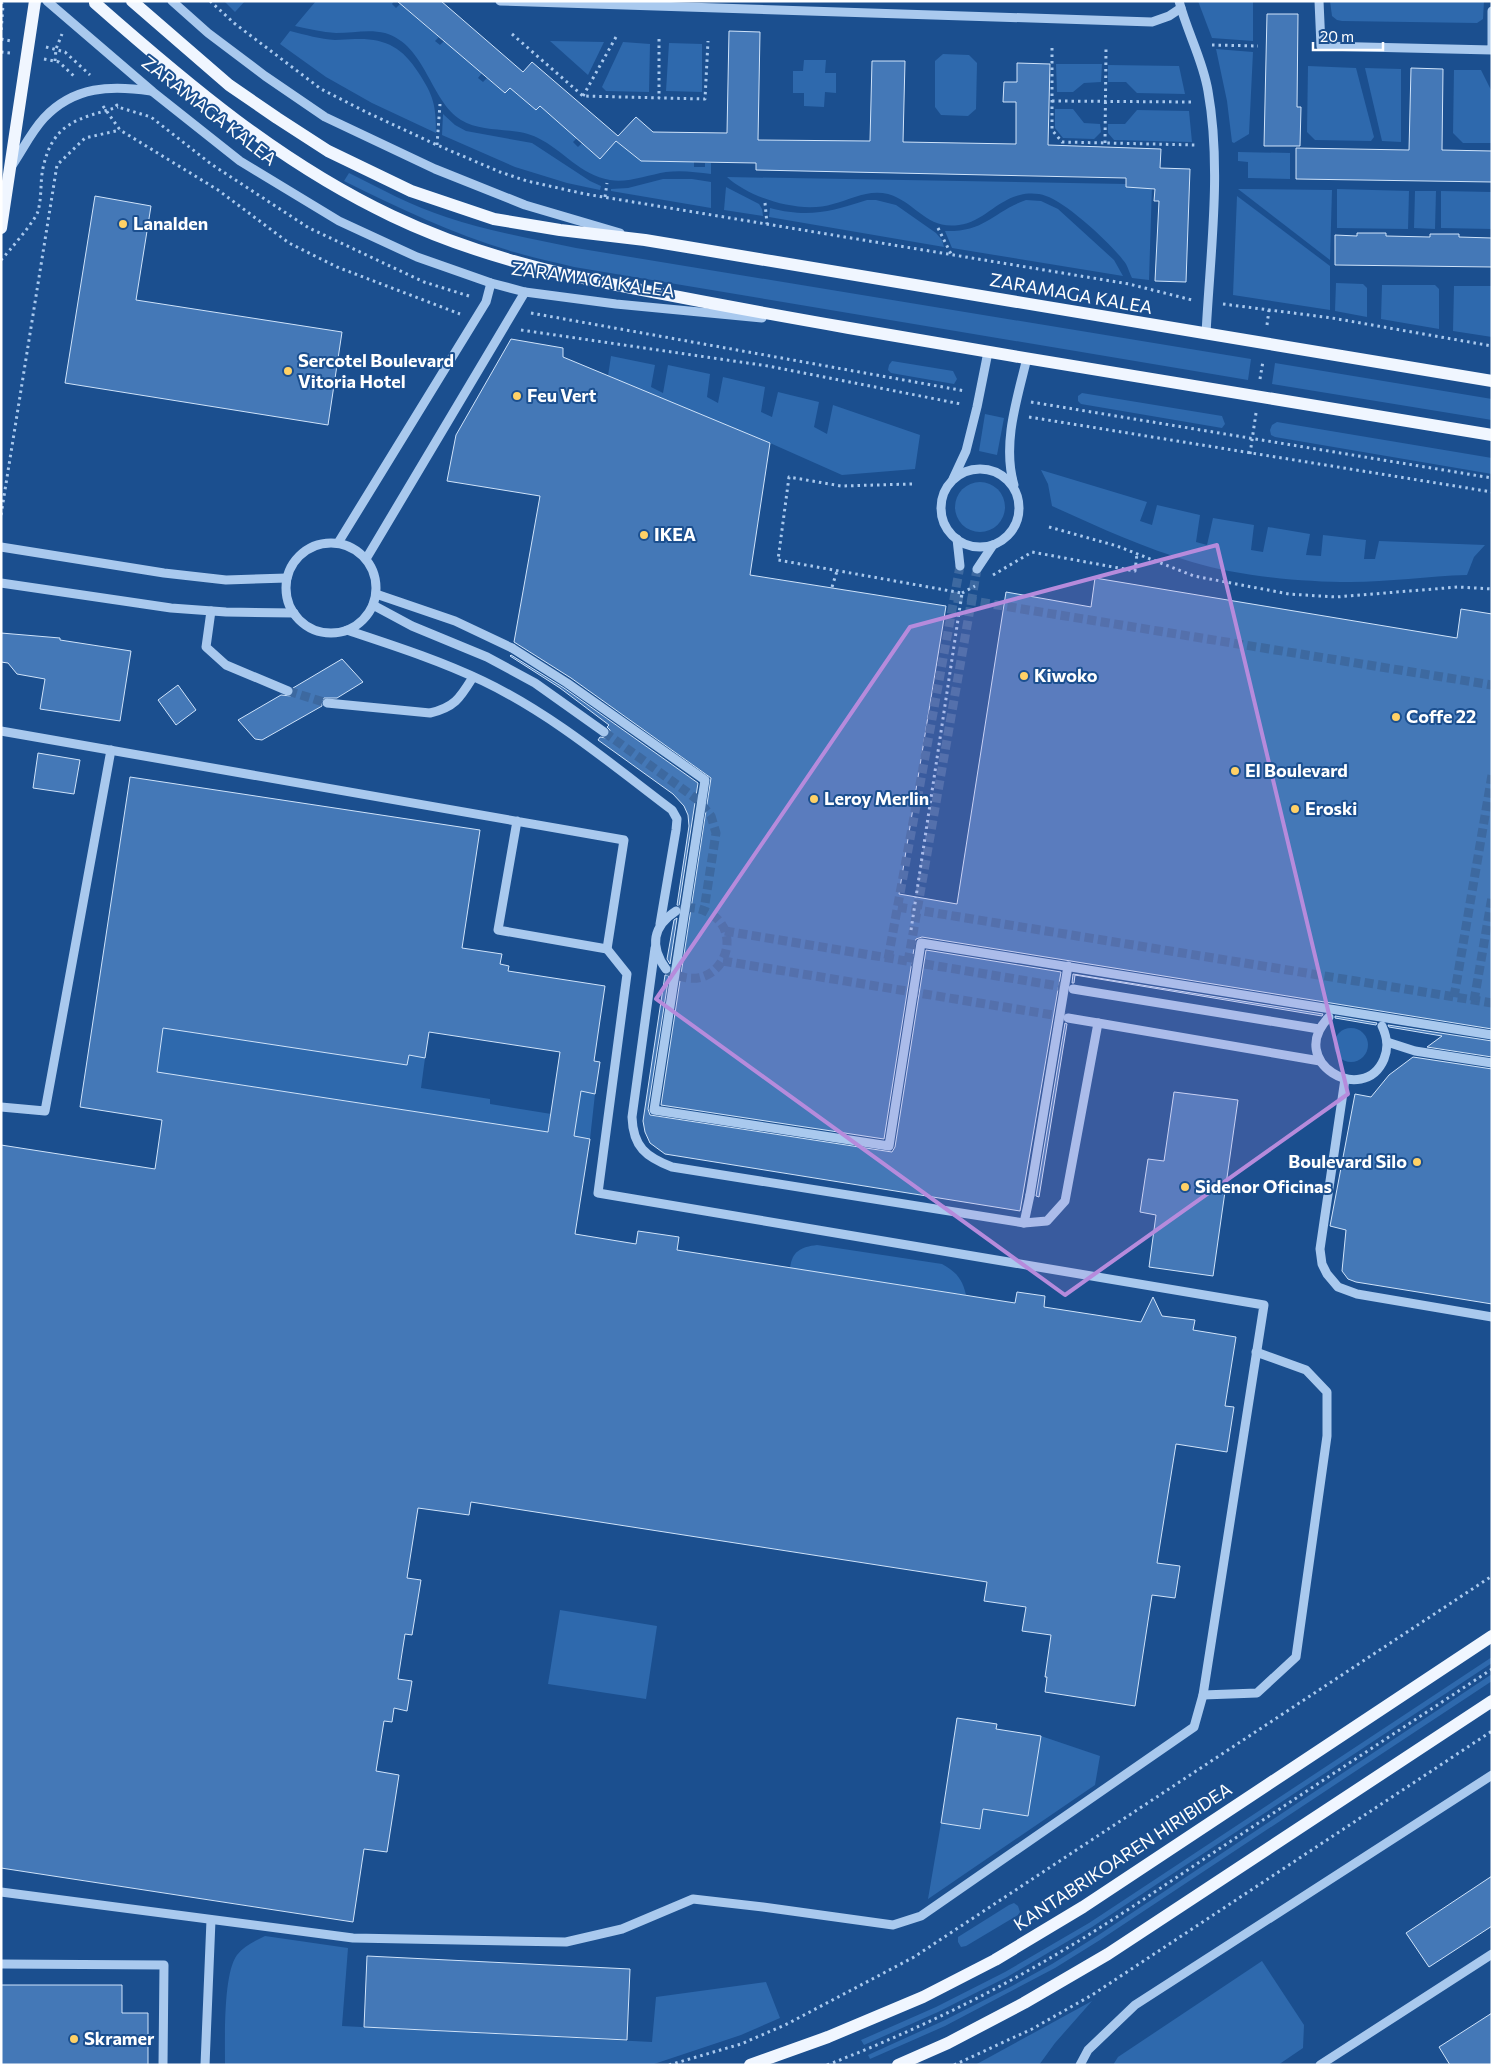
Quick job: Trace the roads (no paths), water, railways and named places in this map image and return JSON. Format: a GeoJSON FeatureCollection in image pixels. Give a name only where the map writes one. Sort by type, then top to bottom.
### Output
{"type":"FeatureCollection","features":[{"type":"Feature","properties":{"kind":"main road"},"geometry":{"type":"LineString","coordinates":[[1,228],[35,1]]}},
{"type":"Feature","properties":{"kind":"main road","name":"ZARAMAGA KALEA"},"geometry":{"type":"LineString","coordinates":[[132,1],[229,85],[328,151],[411,191],[494,219],[560,230],[645,240],[1492,381]]}},
{"type":"Feature","properties":{"kind":"main road","name":"ZARAMAGA KALEA"},"geometry":{"type":"LineString","coordinates":[[95,3],[171,71],[240,125],[302,167],[347,194],[393,217],[446,240],[520,264],[588,281],[830,325],[1492,435]]}},
{"type":"Feature","properties":{"kind":"main road","name":"KANTABRIKOAREN HIRIBIDEA"},"geometry":{"type":"LineString","coordinates":[[750,2065],[828,2037],[923,1997],[995,1960],[1083,1907],[1492,1636]]}},
{"type":"Feature","properties":{"kind":"main road"},"geometry":{"type":"LineString","coordinates":[[898,2065],[948,2043],[1024,2003],[1108,1954],[1492,1701]]}},
{"type":"Feature","properties":{"kind":"street","name":"ZARAMAGA KALEA"},"geometry":{"type":"LineString","coordinates":[[47,1],[153,92],[240,161],[339,221],[417,257],[525,292],[616,304],[830,325]]}},
{"type":"Feature","properties":{"kind":"street","name":"ZARAMAGA KALEA"},"geometry":{"type":"LineString","coordinates":[[172,1],[208,32],[258,70],[325,117],[435,169],[525,205],[645,240]]}},
{"type":"Feature","properties":{"kind":"street"},"geometry":{"type":"LineString","coordinates":[[500,1],[1152,22],[1169,16],[1180,5],[1204,70],[1209,93],[1214,166],[1211,263],[1206,334]]}},
{"type":"Feature","properties":{"kind":"street"},"geometry":{"type":"LineString","coordinates":[[1320,1],[1321,46],[1492,50],[1492,11]]}},
{"type":"Feature","properties":{"kind":"street"},"geometry":{"type":"LineString","coordinates":[[10,169],[36,128],[53,110],[76,96],[104,88],[123,87],[153,92]]}},
{"type":"Feature","properties":{"kind":"street"},"geometry":{"type":"LineString","coordinates":[[338,543],[486,302],[491,282]]}},
{"type":"Feature","properties":{"kind":"street"},"geometry":{"type":"LineString","coordinates":[[366,559],[525,292]]}},
{"type":"Feature","properties":{"kind":"street"},"geometry":{"type":"LineString","coordinates":[[988,352],[966,451],[944,497],[942,512],[947,527],[957,539],[968,545],[993,545],[1003,540],[1016,523],[1019,506],[1010,472],[1009,456],[1027,358]]}},
{"type":"Feature","properties":{"kind":"street"},"geometry":{"type":"LineString","coordinates":[[951,482],[972,470],[985,469],[997,473],[1008,480],[1015,490]]}},
{"type":"Feature","properties":{"kind":"street"},"geometry":{"type":"LineString","coordinates":[[957,539],[960,566]]}},
{"type":"Feature","properties":{"kind":"street"},"geometry":{"type":"LineString","coordinates":[[325,543],[338,543],[358,551],[366,559],[376,581],[376,594],[373,605],[362,621],[347,630],[332,633],[317,631],[304,624],[294,613],[288,602],[287,578],[292,565],[300,555],[312,547],[325,543]]}},
{"type":"Feature","properties":{"kind":"street"},"geometry":{"type":"LineString","coordinates":[[977,569],[993,545]]}},
{"type":"Feature","properties":{"kind":"street"},"geometry":{"type":"LineString","coordinates":[[1,547],[226,580],[287,578]]}},
{"type":"Feature","properties":{"kind":"street"},"geometry":{"type":"LineString","coordinates":[[1,583],[171,608],[294,613]]}},
{"type":"Feature","properties":{"kind":"street"},"geometry":{"type":"LineString","coordinates":[[376,594],[454,621],[512,648],[568,683],[704,780],[654,1110],[889,1146],[922,943],[1492,1035]]}},
{"type":"Feature","properties":{"kind":"street"},"geometry":{"type":"LineString","coordinates":[[373,605],[412,626],[487,657],[535,683],[604,732]]}},
{"type":"Feature","properties":{"kind":"street"},"geometry":{"type":"LineString","coordinates":[[211,611],[206,647],[226,665],[288,691]]}},
{"type":"Feature","properties":{"kind":"street"},"geometry":{"type":"LineString","coordinates":[[347,630],[409,651],[473,677],[526,704],[564,728],[672,810],[676,819],[676,830],[660,924],[656,936],[632,1117],[632,1131],[641,1148],[652,1159],[672,1167],[1024,1223],[1047,1221],[1065,1201],[1098,1023]]}},
{"type":"Feature","properties":{"kind":"street"},"geometry":{"type":"LineString","coordinates":[[327,703],[430,713],[445,709],[458,700],[473,677]]}},
{"type":"Feature","properties":{"kind":"street"},"geometry":{"type":"LineString","coordinates":[[1,731],[624,840],[608,949]]}},
{"type":"Feature","properties":{"kind":"street"},"geometry":{"type":"LineString","coordinates":[[1,1107],[45,1111],[111,750]]}},
{"type":"Feature","properties":{"kind":"street"},"geometry":{"type":"LineString","coordinates":[[1,1892],[353,1938],[566,1942],[622,1929],[693,1899],[893,1925],[921,1916],[1194,1727],[1203,1695],[1264,1305],[598,1193],[627,974],[608,949],[498,930],[517,821]]}},
{"type":"Feature","properties":{"kind":"street"},"geometry":{"type":"LineString","coordinates":[[660,924],[667,916],[676,911]]}},
{"type":"Feature","properties":{"kind":"street"},"geometry":{"type":"LineString","coordinates":[[655,948],[659,959],[666,969]]}},
{"type":"Feature","properties":{"kind":"street"},"geometry":{"type":"LineString","coordinates":[[1024,1223],[1068,966]]}},
{"type":"Feature","properties":{"kind":"street"},"geometry":{"type":"LineString","coordinates":[[1073,989],[1319,1029]]}},
{"type":"Feature","properties":{"kind":"street"},"geometry":{"type":"LineString","coordinates":[[1329,1016],[1319,1029],[1316,1039],[1316,1050],[1320,1061],[1326,1069],[1335,1076],[1345,1079],[1361,1078],[1375,1071],[1382,1062],[1387,1042],[1382,1026]]}},
{"type":"Feature","properties":{"kind":"street"},"geometry":{"type":"LineString","coordinates":[[1068,1018],[1320,1061]]}},
{"type":"Feature","properties":{"kind":"street"},"geometry":{"type":"LineString","coordinates":[[1387,1042],[1415,1051],[1492,1063]]}},
{"type":"Feature","properties":{"kind":"street"},"geometry":{"type":"LineString","coordinates":[[1345,1079],[1321,1236],[1322,1264],[1327,1274],[1338,1287],[1357,1294],[1492,1317]]}},
{"type":"Feature","properties":{"kind":"street"},"geometry":{"type":"LineString","coordinates":[[1203,1695],[1257,1693],[1296,1657],[1328,1436],[1327,1392],[1306,1370],[1256,1352]]}},
{"type":"Feature","properties":{"kind":"street"},"geometry":{"type":"LineString","coordinates":[[1080,2065],[1088,2050],[1135,2005],[1492,1775]]}},
{"type":"Feature","properties":{"kind":"street"},"geometry":{"type":"LineString","coordinates":[[205,2065],[211,1920]]}},
{"type":"Feature","properties":{"kind":"street"},"geometry":{"type":"LineString","coordinates":[[1320,2065],[1492,1954]]}},
{"type":"Feature","properties":{"kind":"street"},"geometry":{"type":"LineString","coordinates":[[1,1964],[164,1965],[163,2065]]}},
{"type":"Feature","properties":{"kind":"tunnel"},"geometry":{"type":"LineString","coordinates":[[888,959],[960,566]]}},
{"type":"Feature","properties":{"kind":"tunnel"},"geometry":{"type":"LineString","coordinates":[[908,962],[977,569]]}},
{"type":"Feature","properties":{"kind":"tunnel"},"geometry":{"type":"LineString","coordinates":[[954,598],[1492,685]]}},
{"type":"Feature","properties":{"kind":"tunnel"},"geometry":{"type":"LineString","coordinates":[[288,691],[327,703]]}},
{"type":"Feature","properties":{"kind":"tunnel"},"geometry":{"type":"LineString","coordinates":[[604,732],[698,800],[711,816],[716,833],[704,910]]}},
{"type":"Feature","properties":{"kind":"tunnel"},"geometry":{"type":"LineString","coordinates":[[1454,997],[1492,775]]}},
{"type":"Feature","properties":{"kind":"tunnel"},"geometry":{"type":"LineString","coordinates":[[1474,1001],[1492,897]]}},
{"type":"Feature","properties":{"kind":"tunnel"},"geometry":{"type":"LineString","coordinates":[[898,907],[1492,1003]]}},
{"type":"Feature","properties":{"kind":"tunnel"},"geometry":{"type":"LineString","coordinates":[[666,969],[684,977],[699,978],[712,972],[721,962],[726,949],[726,936],[721,923],[709,913],[695,908],[679,910]]}},
{"type":"Feature","properties":{"kind":"tunnel"},"geometry":{"type":"LineString","coordinates":[[725,931],[1070,988]]}},
{"type":"Feature","properties":{"kind":"tunnel"},"geometry":{"type":"LineString","coordinates":[[723,961],[1065,1017]]}},
{"type":"Feature","properties":{"kind":"place","name":"Lanalden"},"geometry":{"type":"Point","coordinates":[123,224]}},
{"type":"Feature","properties":{"kind":"place","name":"Sercotel Boulevard Vitoria Hotel"},"geometry":{"type":"Point","coordinates":[288,371]}},
{"type":"Feature","properties":{"kind":"place","name":"Feu Vert"},"geometry":{"type":"Point","coordinates":[517,396]}},
{"type":"Feature","properties":{"kind":"place","name":"IKEA"},"geometry":{"type":"Point","coordinates":[644,535]}},
{"type":"Feature","properties":{"kind":"place","name":"Kiwoko"},"geometry":{"type":"Point","coordinates":[1024,676]}},
{"type":"Feature","properties":{"kind":"place","name":"Coffe 22"},"geometry":{"type":"Point","coordinates":[1396,717]}},
{"type":"Feature","properties":{"kind":"place","name":"El Boulevard"},"geometry":{"type":"Point","coordinates":[1235,771]}},
{"type":"Feature","properties":{"kind":"place","name":"Leroy Merlin"},"geometry":{"type":"Point","coordinates":[814,799]}},
{"type":"Feature","properties":{"kind":"place","name":"Eroski"},"geometry":{"type":"Point","coordinates":[1295,809]}},
{"type":"Feature","properties":{"kind":"place","name":"Boulevard Silo"},"geometry":{"type":"Point","coordinates":[1417,1162]}},
{"type":"Feature","properties":{"kind":"place","name":"Sidenor Oficinas"},"geometry":{"type":"Point","coordinates":[1185,1187]}},
{"type":"Feature","properties":{"kind":"place","name":"Skramer"},"geometry":{"type":"Point","coordinates":[74,2039]}}]}
